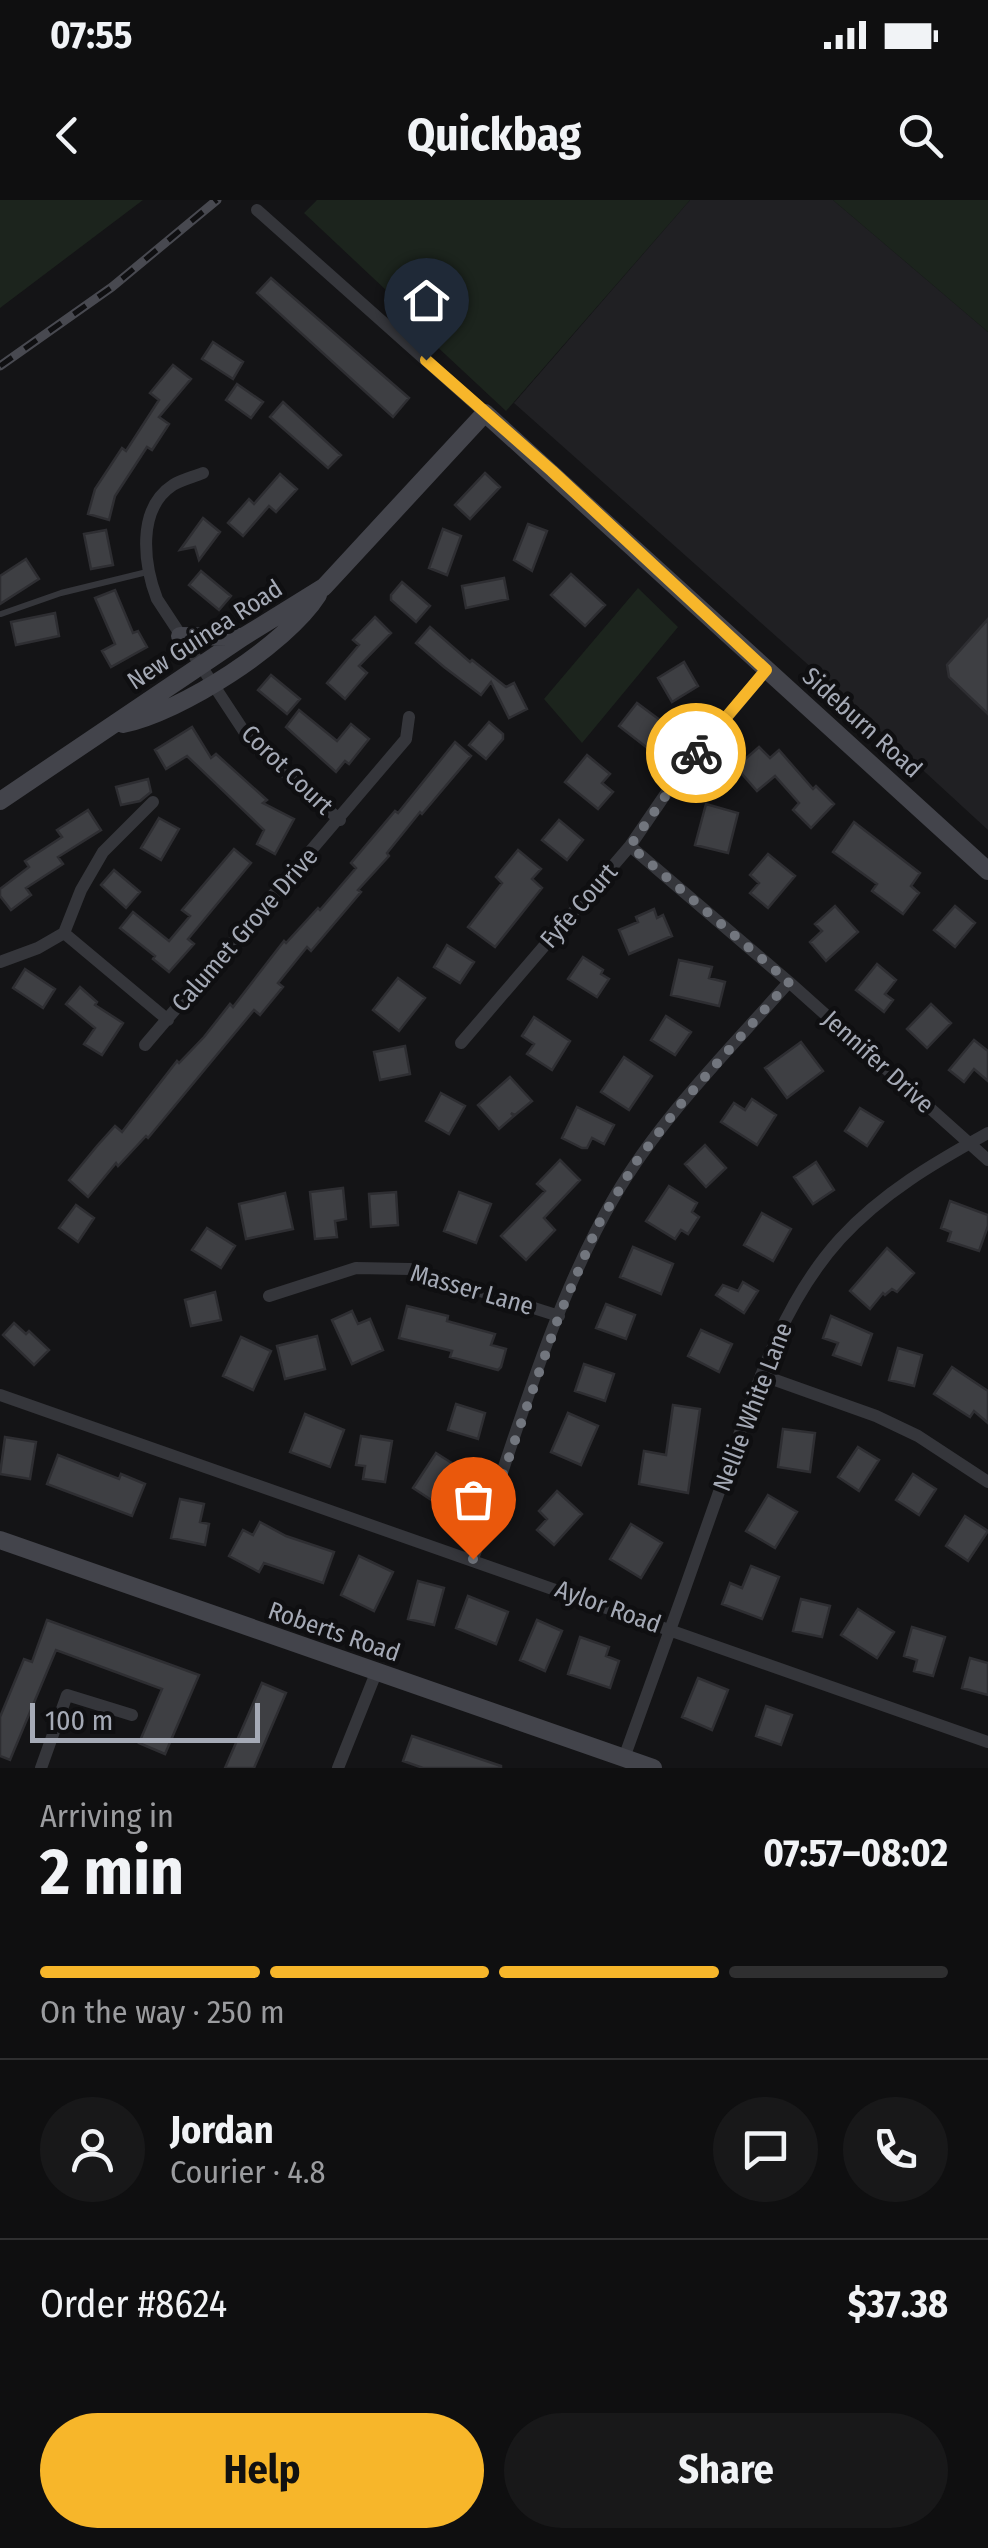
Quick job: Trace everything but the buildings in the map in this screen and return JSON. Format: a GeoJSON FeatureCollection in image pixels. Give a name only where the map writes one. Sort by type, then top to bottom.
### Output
{"type":"FeatureCollection","features":[{"type":"Feature","properties":{"kind":"street","name":"Sideburn Road"},"geometry":{"type":"LineString","coordinates":[[257,210],[988,870]]}},
{"type":"Feature","properties":{"kind":"street","name":"New Guinea Road"},"geometry":{"type":"LineString","coordinates":[[112,726],[149,718],[213,685],[304,617],[324,586],[485,412]]}},
{"type":"Feature","properties":{"kind":"street"},"geometry":{"type":"LineString","coordinates":[[147,572],[145,546],[158,501],[174,484],[203,473]]}},
{"type":"Feature","properties":{"kind":"street","name":"Corot Court"},"geometry":{"type":"LineString","coordinates":[[147,572],[157,598],[180,636],[253,744],[340,820]]}},
{"type":"Feature","properties":{"kind":"street","name":"New Guinea Road"},"geometry":{"type":"LineString","coordinates":[[0,801],[324,586]]}},
{"type":"Feature","properties":{"kind":"street"},"geometry":{"type":"LineString","coordinates":[[180,636],[244,637]]}},
{"type":"Feature","properties":{"kind":"street","name":"Fyfe Court"},"geometry":{"type":"LineString","coordinates":[[460,1044],[630,846],[680,773],[766,670]]}},
{"type":"Feature","properties":{"kind":"street","name":"Calumet Grove Drive"},"geometry":{"type":"LineString","coordinates":[[145,1045],[406,739],[409,717]]}},
{"type":"Feature","properties":{"kind":"street"},"geometry":{"type":"LineString","coordinates":[[0,962],[64,933],[103,852],[152,802]]}},
{"type":"Feature","properties":{"kind":"street","name":"Jennifer Drive"},"geometry":{"type":"LineString","coordinates":[[630,846],[988,1160]]}},
{"type":"Feature","properties":{"kind":"street"},"geometry":{"type":"LineString","coordinates":[[64,933],[168,1020]]}},
{"type":"Feature","properties":{"kind":"street"},"geometry":{"type":"LineString","coordinates":[[473,1559],[559,1316],[598,1225],[636,1162],[681,1104],[789,982]]}},
{"type":"Feature","properties":{"kind":"street","name":"Nellie White Lane"},"geometry":{"type":"LineString","coordinates":[[624,1758],[761,1375],[793,1304],[839,1240],[895,1189],[988,1132]]}},
{"type":"Feature","properties":{"kind":"street","name":"Masser Lane"},"geometry":{"type":"LineString","coordinates":[[269,1296],[356,1268],[410,1269],[559,1316]]}},
{"type":"Feature","properties":{"kind":"street"},"geometry":{"type":"LineString","coordinates":[[761,1375],[904,1429],[988,1482]]}},
{"type":"Feature","properties":{"kind":"street","name":"Aylor Road"},"geometry":{"type":"LineString","coordinates":[[0,1395],[988,1742]]}},
{"type":"Feature","properties":{"kind":"street","name":"Roberts Road"},"geometry":{"type":"LineString","coordinates":[[0,1540],[653,1768]]}},
{"type":"Feature","properties":{"kind":"street"},"geometry":{"type":"LineString","coordinates":[[338,1768],[376,1673]]}},
{"type":"Feature","properties":{"kind":"street"},"geometry":{"type":"LineString","coordinates":[[41,1768],[67,1695],[132,1715]]}},
{"type":"Feature","properties":{"kind":"lane"},"geometry":{"type":"LineString","coordinates":[[1,614],[61,593],[147,572]]}},
{"type":"Feature","properties":{"kind":"shaded area"},"geometry":{"type":"Polygon","coordinates":[[[0,200],[143,200],[0,308],[0,200]]]}},
{"type":"Feature","properties":{"kind":"shaded area"},"geometry":{"type":"Polygon","coordinates":[[[317,200],[690,200],[506,411],[417,328],[421,323],[304,213],[317,200]]]}},
{"type":"Feature","properties":{"kind":"shaded area"},"geometry":{"type":"Polygon","coordinates":[[[690,200],[833,200],[988,332],[988,830],[514,403],[690,200]]]}},
{"type":"Feature","properties":{"kind":"shaded area"},"geometry":{"type":"Polygon","coordinates":[[[833,200],[988,200],[988,332],[833,200]]]}},
{"type":"Feature","properties":{"kind":"shaded area"},"geometry":{"type":"Polygon","coordinates":[[[638,588],[678,627],[582,743],[544,699],[638,588]]]}},
{"type":"Feature","properties":{"kind":"railway"},"geometry":{"type":"LineString","coordinates":[[0,366],[112,287],[217,200]]}},
{"type":"Feature","properties":{"kind":"way so far"},"geometry":{"type":"LineString","coordinates":[[473,1559],[559,1316],[598,1225],[636,1162],[681,1104],[789,982],[630,846],[696,753]]}},
{"type":"Feature","properties":{"kind":"route"},"geometry":{"type":"LineString","coordinates":[[426,360],[766,670],[696,753]]}}]}
